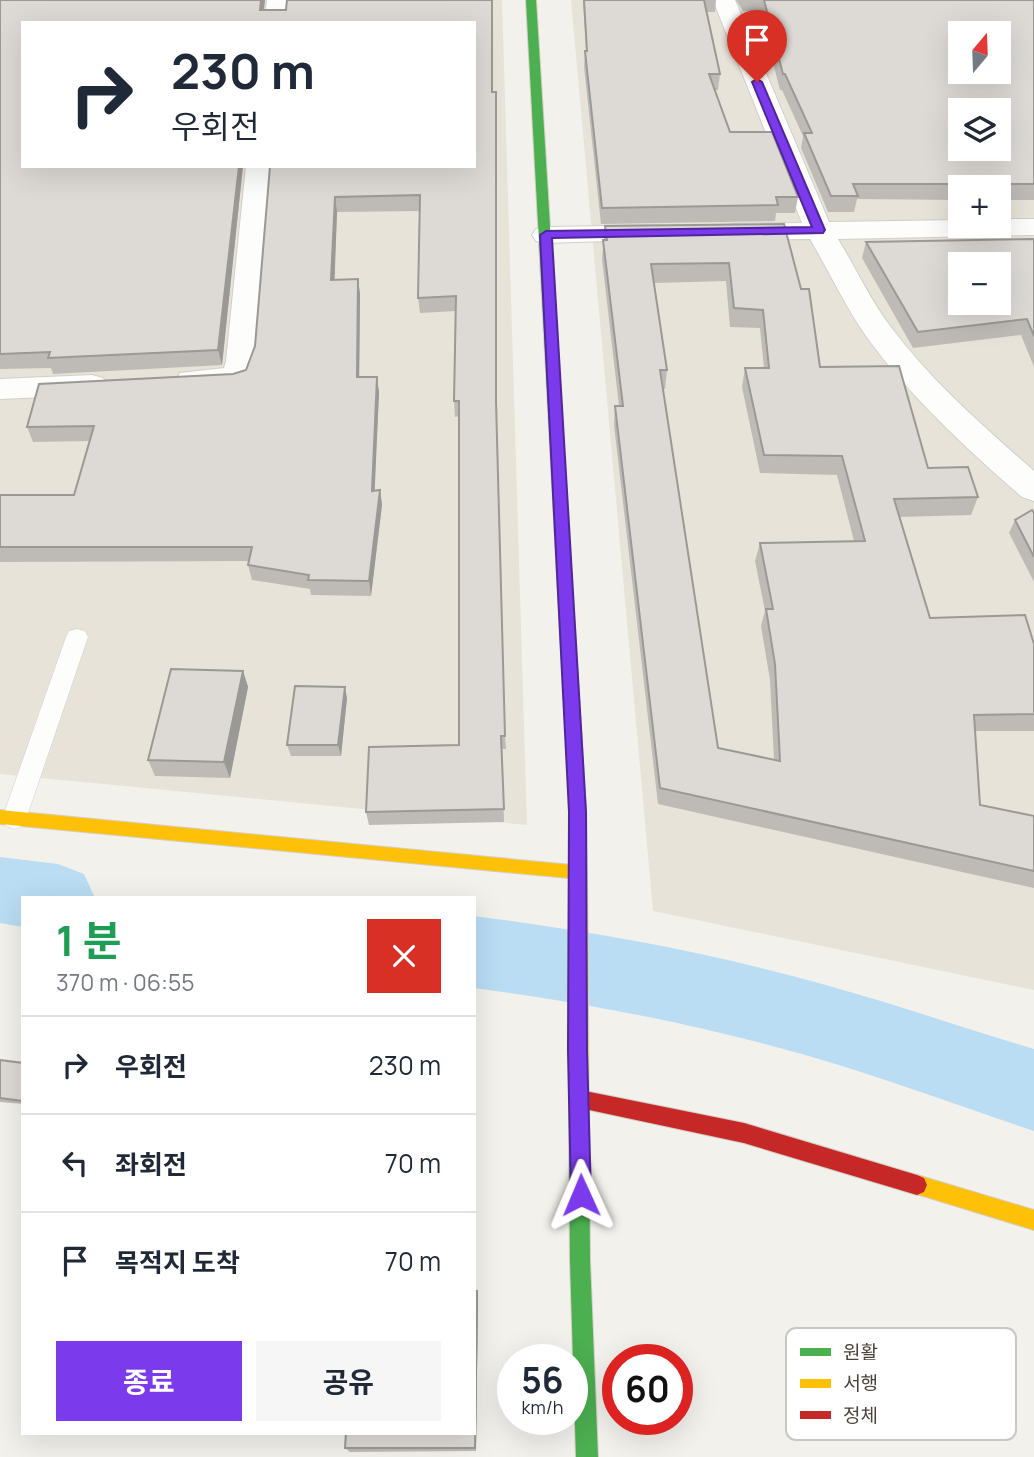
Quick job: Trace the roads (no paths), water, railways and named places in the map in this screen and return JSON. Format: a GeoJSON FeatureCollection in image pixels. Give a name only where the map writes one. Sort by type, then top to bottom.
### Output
{"type":"FeatureCollection","features":[{"type":"Feature","properties":{"kind":"main road"},"geometry":{"type":"LineString","coordinates":[[531,0],[578,812],[577,1051],[580,1099],[580,1260],[587,1457]]}},
{"type":"Feature","properties":{"kind":"main road"},"geometry":{"type":"LineString","coordinates":[[7,818],[576,871]]}},
{"type":"Feature","properties":{"kind":"main road"},"geometry":{"type":"LineString","coordinates":[[580,1099],[744,1133],[1034,1220]]}},
{"type":"Feature","properties":{"kind":"street"},"geometry":{"type":"LineString","coordinates":[[275,21],[278,0]]}},
{"type":"Feature","properties":{"kind":"street"},"geometry":{"type":"LineString","coordinates":[[724,0],[819,230],[877,330],[919,381],[971,434],[1034,489]]}},
{"type":"Feature","properties":{"kind":"street"},"geometry":{"type":"LineString","coordinates":[[167,381],[236,377],[241,361],[259,168]]}},
{"type":"Feature","properties":{"kind":"street"},"geometry":{"type":"LineString","coordinates":[[546,235],[1034,226]]}},
{"type":"Feature","properties":{"kind":"street"},"geometry":{"type":"LineString","coordinates":[[0,389],[125,383]]}},
{"type":"Feature","properties":{"kind":"lane"},"geometry":{"type":"LineString","coordinates":[[7,818],[77,637]]}},
{"type":"Feature","properties":{"kind":"waterway"},"geometry":{"type":"LineString","coordinates":[[0,890],[44,896]]}},
{"type":"Feature","properties":{"kind":"waterway"},"geometry":{"type":"LineString","coordinates":[[476,952],[602,971],[770,1008],[868,1036],[1034,1090]]}}]}
